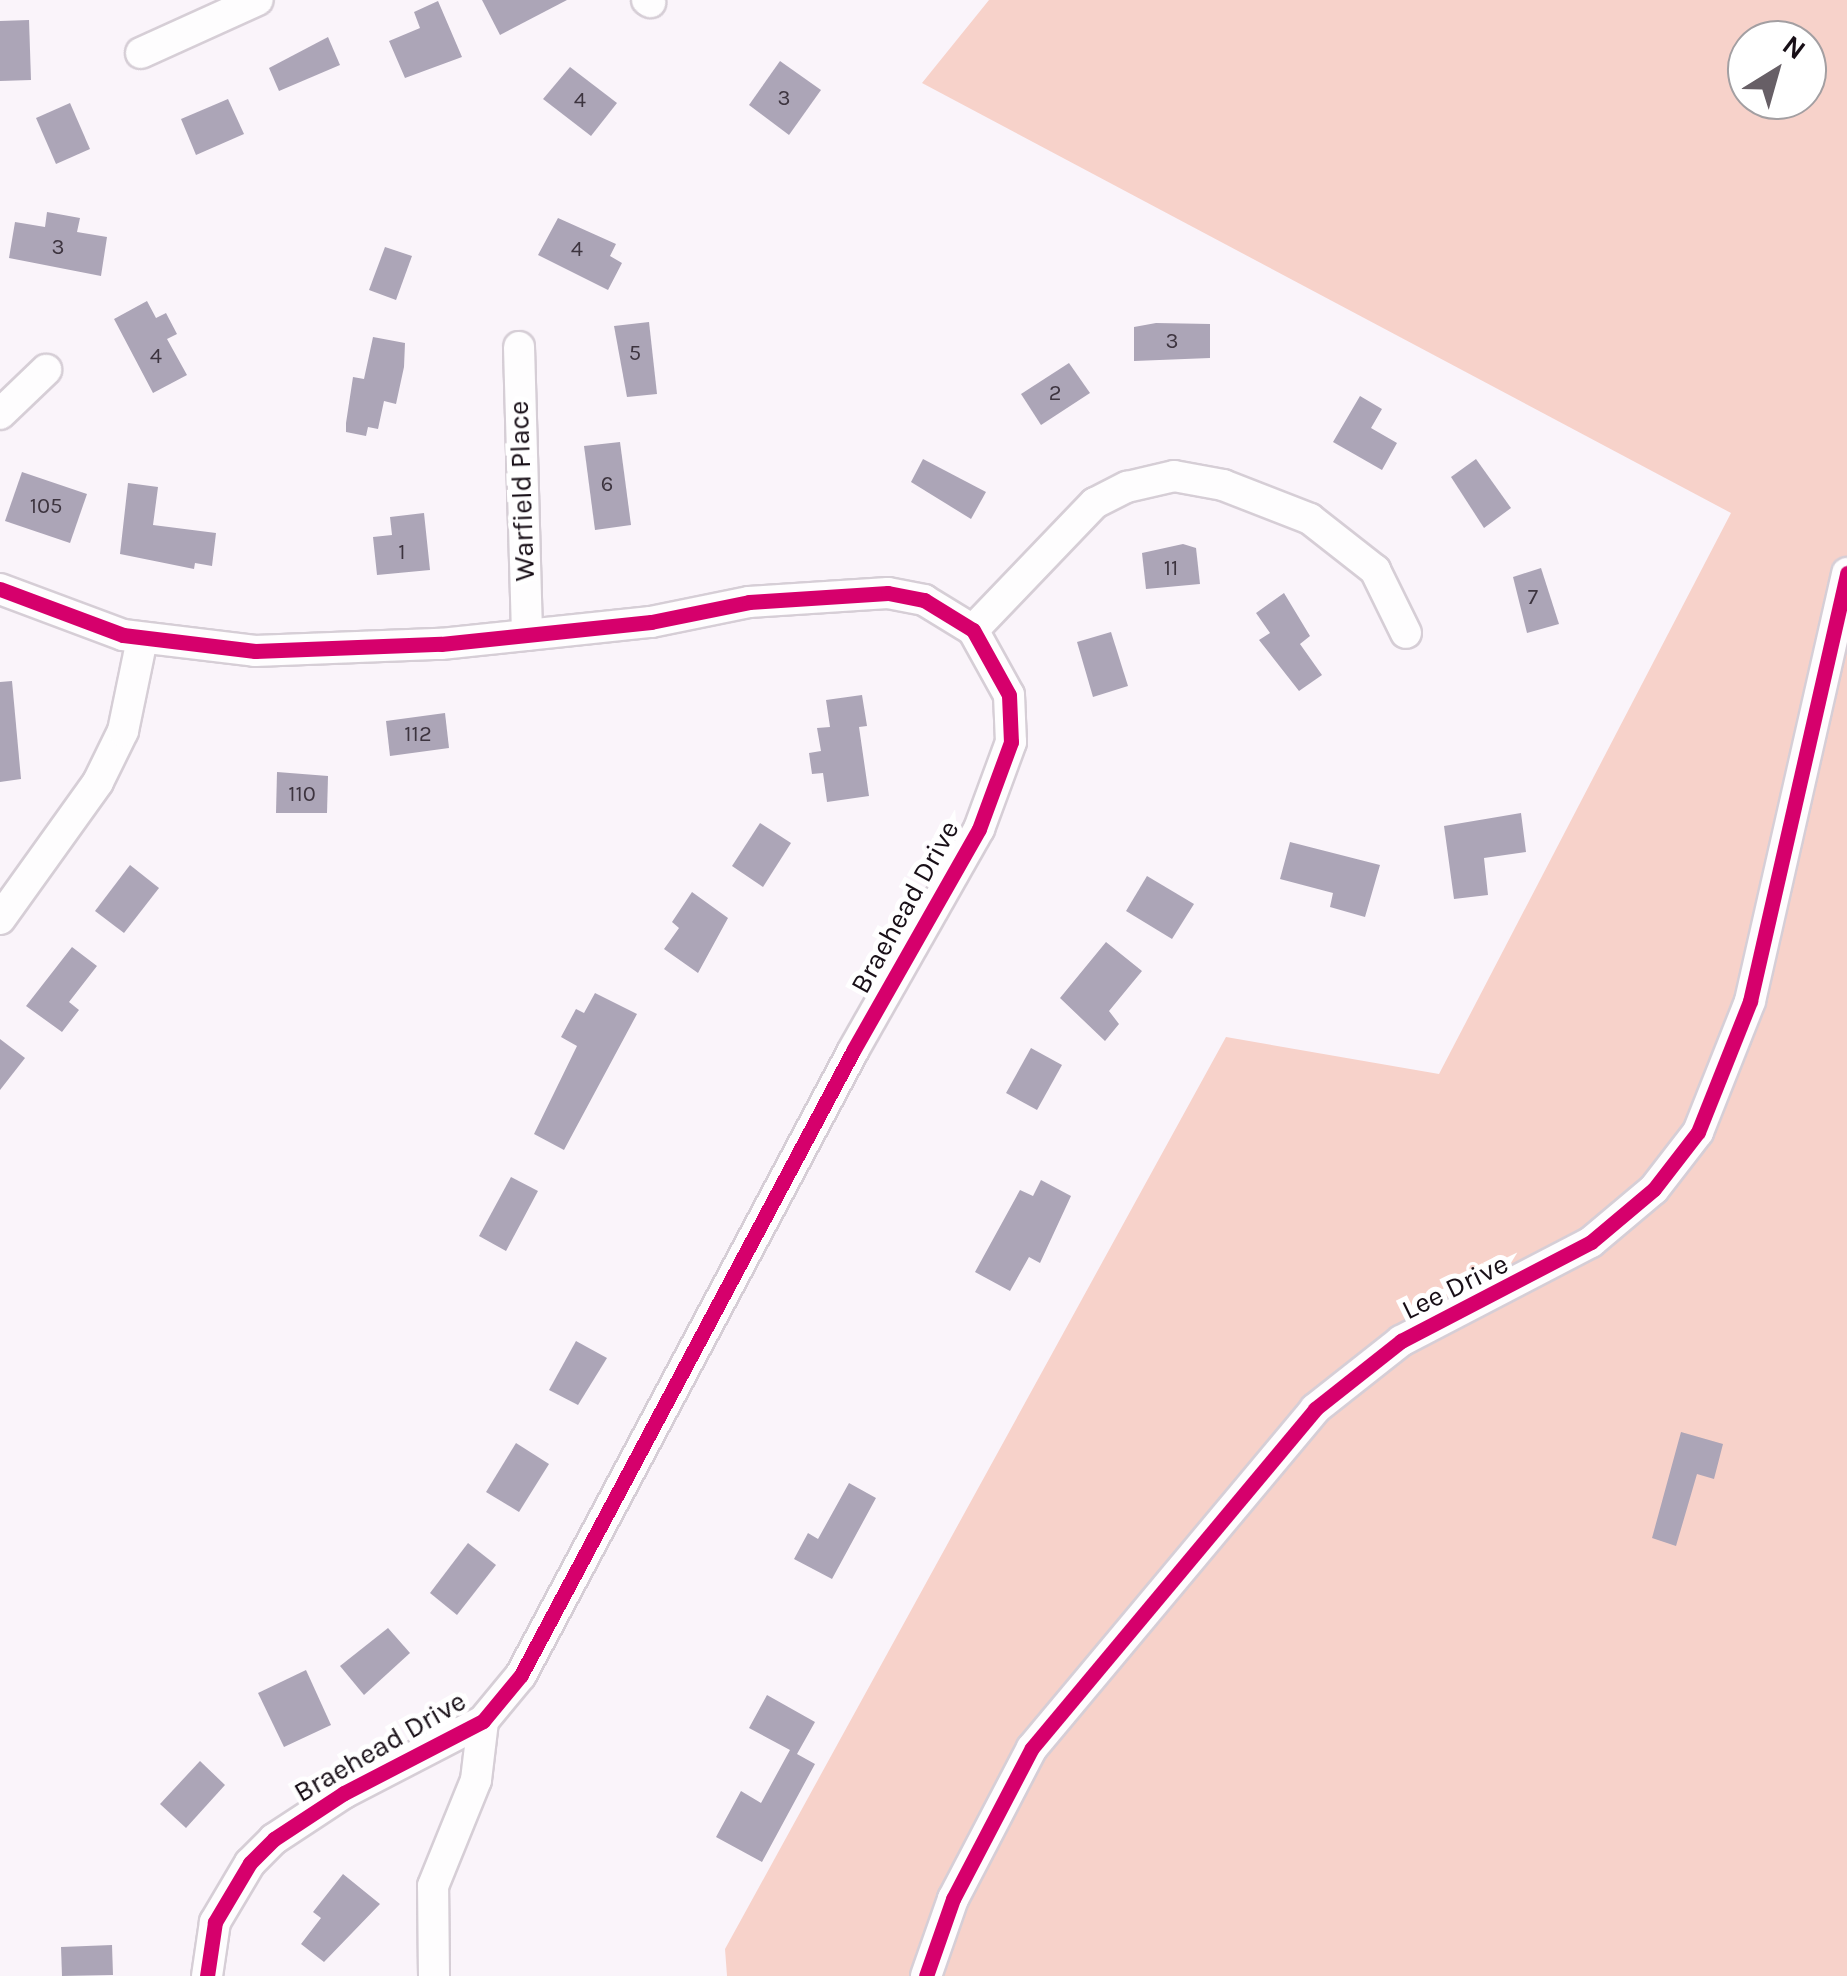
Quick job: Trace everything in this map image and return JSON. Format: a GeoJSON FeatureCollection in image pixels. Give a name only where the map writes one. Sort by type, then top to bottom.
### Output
{"type":"FeatureCollection","features":[{"type":"Feature","properties":{"kind":"street"},"geometry":{"type":"LineString","coordinates":[[142,53],[258,0]]}},
{"type":"Feature","properties":{"kind":"street","name":"Warfield Place"},"geometry":{"type":"LineString","coordinates":[[518,347],[527,634]]}},
{"type":"Feature","properties":{"kind":"street"},"geometry":{"type":"LineString","coordinates":[[0,414],[46,370]]}},
{"type":"Feature","properties":{"kind":"street"},"geometry":{"type":"LineString","coordinates":[[973,630],[1096,503],[1127,487],[1174,476],[1223,485],[1310,518],[1375,570],[1406,633]]}},
{"type":"Feature","properties":{"kind":"street","name":"Lee Drive"},"geometry":{"type":"LineString","coordinates":[[926,1976],[953,1899],[1032,1748],[1315,1408],[1401,1341],[1591,1242],[1654,1189],[1698,1132],[1750,1000],[1847,574]]}},
{"type":"Feature","properties":{"kind":"street","name":"Braehead Drive"},"geometry":{"type":"LineString","coordinates":[[0,588],[142,639],[237,650],[358,650],[527,634],[859,592],[924,600],[973,630],[998,666],[1012,721],[1004,769],[978,829],[853,1051],[620,1498],[521,1675],[483,1721],[344,1793],[274,1839],[240,1877],[216,1922],[207,1976]]}},
{"type":"Feature","properties":{"kind":"street"},"geometry":{"type":"LineString","coordinates":[[0,919],[98,782],[123,731],[142,639]]}},
{"type":"Feature","properties":{"kind":"street"},"geometry":{"type":"LineString","coordinates":[[434,1976],[433,1886],[476,1780],[483,1721]]}},
{"type":"Feature","properties":{"kind":"shaded area"},"geometry":{"type":"Polygon","coordinates":[[[989,0],[1847,0],[1847,1976],[727,1976],[725,1949],[1226,1037],[1439,1074],[1731,513],[922,83],[989,0]]]}},
{"type":"Feature","properties":{"kind":"building"},"geometry":{"type":"Polygon","coordinates":[[[482,0],[567,0],[500,35],[482,0]]]}},
{"type":"Feature","properties":{"kind":"building"},"geometry":{"type":"Polygon","coordinates":[[[438,1],[462,57],[405,78],[389,41],[420,28],[414,12],[438,1]]]}},
{"type":"Feature","properties":{"kind":"building"},"geometry":{"type":"Polygon","coordinates":[[[29,20],[31,80],[0,81],[0,21],[29,20]]]}},
{"type":"Feature","properties":{"kind":"building"},"geometry":{"type":"Polygon","coordinates":[[[328,37],[340,65],[279,91],[269,68],[328,37]]]}},
{"type":"Feature","properties":{"kind":"building"},"geometry":{"type":"Polygon","coordinates":[[[780,61],[821,90],[789,135],[749,105],[780,61]]]}},
{"type":"Feature","properties":{"kind":"building"},"geometry":{"type":"Polygon","coordinates":[[[570,67],[617,103],[591,136],[543,99],[570,67]]]}},
{"type":"Feature","properties":{"kind":"building"},"geometry":{"type":"Polygon","coordinates":[[[228,99],[244,134],[196,155],[181,119],[228,99]]]}},
{"type":"Feature","properties":{"kind":"building"},"geometry":{"type":"Polygon","coordinates":[[[70,103],[90,149],[56,164],[36,118],[70,103]]]}},
{"type":"Feature","properties":{"kind":"building"},"geometry":{"type":"Polygon","coordinates":[[[47,212],[80,218],[77,232],[107,237],[101,276],[9,258],[15,222],[45,227],[47,212]]]}},
{"type":"Feature","properties":{"kind":"building"},"geometry":{"type":"Polygon","coordinates":[[[558,218],[616,244],[610,256],[622,263],[608,290],[538,255],[558,218]]]}},
{"type":"Feature","properties":{"kind":"building"},"geometry":{"type":"Polygon","coordinates":[[[385,247],[412,256],[396,300],[369,290],[385,247]]]}},
{"type":"Feature","properties":{"kind":"building"},"geometry":{"type":"Polygon","coordinates":[[[147,301],[156,318],[166,313],[177,334],[167,339],[187,375],[153,393],[114,319],[147,301]]]}},
{"type":"Feature","properties":{"kind":"building"},"geometry":{"type":"Polygon","coordinates":[[[649,322],[657,394],[627,397],[614,326],[649,322]]]}},
{"type":"Feature","properties":{"kind":"building"},"geometry":{"type":"Polygon","coordinates":[[[1156,323],[1210,324],[1210,358],[1134,361],[1134,327],[1156,323]]]}},
{"type":"Feature","properties":{"kind":"building"},"geometry":{"type":"Polygon","coordinates":[[[373,337],[405,343],[404,367],[396,404],[384,401],[378,429],[368,427],[366,436],[346,432],[346,423],[353,377],[364,379],[373,337]]]}},
{"type":"Feature","properties":{"kind":"building"},"geometry":{"type":"Polygon","coordinates":[[[1069,363],[1090,393],[1041,425],[1021,394],[1069,363]]]}},
{"type":"Feature","properties":{"kind":"building"},"geometry":{"type":"Polygon","coordinates":[[[1360,396],[1382,409],[1371,428],[1397,443],[1382,470],[1333,442],[1360,396]]]}},
{"type":"Feature","properties":{"kind":"building"},"geometry":{"type":"Polygon","coordinates":[[[620,442],[631,525],[595,530],[584,446],[620,442]]]}},
{"type":"Feature","properties":{"kind":"building"},"geometry":{"type":"Polygon","coordinates":[[[923,459],[986,492],[971,519],[911,482],[923,459]]]}},
{"type":"Feature","properties":{"kind":"building"},"geometry":{"type":"Polygon","coordinates":[[[1476,459],[1511,508],[1484,528],[1451,477],[1476,459]]]}},
{"type":"Feature","properties":{"kind":"building"},"geometry":{"type":"Polygon","coordinates":[[[22,472],[87,494],[70,543],[5,521],[22,472]]]}},
{"type":"Feature","properties":{"kind":"building"},"geometry":{"type":"Polygon","coordinates":[[[128,483],[158,487],[153,525],[216,533],[212,566],[195,563],[194,569],[120,554],[128,483]]]}},
{"type":"Feature","properties":{"kind":"building"},"geometry":{"type":"Polygon","coordinates":[[[424,513],[430,570],[377,575],[373,537],[392,535],[390,517],[424,513]]]}},
{"type":"Feature","properties":{"kind":"building"},"geometry":{"type":"Polygon","coordinates":[[[1183,544],[1196,548],[1200,584],[1146,589],[1142,553],[1183,544]]]}},
{"type":"Feature","properties":{"kind":"building"},"geometry":{"type":"Polygon","coordinates":[[[1541,568],[1559,624],[1527,633],[1513,577],[1541,568]]]}},
{"type":"Feature","properties":{"kind":"building"},"geometry":{"type":"Polygon","coordinates":[[[1284,593],[1310,636],[1300,644],[1322,675],[1299,691],[1259,640],[1270,633],[1256,613],[1284,593]]]}},
{"type":"Feature","properties":{"kind":"building"},"geometry":{"type":"Polygon","coordinates":[[[1111,632],[1128,686],[1093,697],[1077,642],[1111,632]]]}},
{"type":"Feature","properties":{"kind":"building"},"geometry":{"type":"Polygon","coordinates":[[[12,681],[21,779],[0,782],[0,682],[12,681]]]}},
{"type":"Feature","properties":{"kind":"building"},"geometry":{"type":"Polygon","coordinates":[[[862,695],[867,726],[859,727],[869,796],[827,802],[823,773],[812,774],[809,753],[821,751],[817,728],[830,727],[826,700],[862,695]]]}},
{"type":"Feature","properties":{"kind":"building"},"geometry":{"type":"Polygon","coordinates":[[[445,713],[449,748],[390,756],[386,721],[445,713]]]}},
{"type":"Feature","properties":{"kind":"building"},"geometry":{"type":"Polygon","coordinates":[[[277,772],[328,776],[327,813],[276,813],[277,772]]]}},
{"type":"Feature","properties":{"kind":"building"},"geometry":{"type":"Polygon","coordinates":[[[1521,813],[1526,852],[1484,858],[1488,895],[1454,899],[1444,826],[1521,813]]]}},
{"type":"Feature","properties":{"kind":"building"},"geometry":{"type":"Polygon","coordinates":[[[760,823],[791,843],[763,887],[732,866],[760,823]]]}},
{"type":"Feature","properties":{"kind":"building"},"geometry":{"type":"Polygon","coordinates":[[[1290,842],[1380,865],[1365,917],[1330,907],[1333,893],[1280,879],[1290,842]]]}},
{"type":"Feature","properties":{"kind":"building"},"geometry":{"type":"Polygon","coordinates":[[[130,865],[159,888],[124,933],[95,911],[130,865]]]}},
{"type":"Feature","properties":{"kind":"building"},"geometry":{"type":"Polygon","coordinates":[[[1147,876],[1194,904],[1172,939],[1126,911],[1147,876]]]}},
{"type":"Feature","properties":{"kind":"building"},"geometry":{"type":"Polygon","coordinates":[[[692,892],[728,918],[698,973],[664,949],[679,928],[672,922],[692,892]]]}},
{"type":"Feature","properties":{"kind":"building"},"geometry":{"type":"Polygon","coordinates":[[[1106,942],[1142,971],[1109,1011],[1119,1024],[1105,1041],[1060,998],[1106,942]]]}},
{"type":"Feature","properties":{"kind":"building"},"geometry":{"type":"Polygon","coordinates":[[[72,947],[97,966],[69,1002],[79,1010],[62,1032],[26,1006],[72,947]]]}},
{"type":"Feature","properties":{"kind":"building"},"geometry":{"type":"Polygon","coordinates":[[[595,993],[637,1014],[564,1150],[534,1134],[577,1046],[561,1037],[576,1009],[584,1013],[595,993]]]}},
{"type":"Feature","properties":{"kind":"building"},"geometry":{"type":"Polygon","coordinates":[[[0,1039],[25,1058],[0,1090],[0,1039]]]}},
{"type":"Feature","properties":{"kind":"building"},"geometry":{"type":"Polygon","coordinates":[[[1031,1048],[1062,1065],[1037,1110],[1006,1093],[1031,1048]]]}},
{"type":"Feature","properties":{"kind":"building"},"geometry":{"type":"Polygon","coordinates":[[[511,1177],[538,1191],[506,1251],[479,1236],[511,1177]]]}},
{"type":"Feature","properties":{"kind":"building"},"geometry":{"type":"Polygon","coordinates":[[[1041,1180],[1071,1196],[1040,1263],[1029,1257],[1010,1291],[975,1272],[1020,1190],[1033,1196],[1041,1180]]]}},
{"type":"Feature","properties":{"kind":"building"},"geometry":{"type":"Polygon","coordinates":[[[576,1341],[607,1358],[578,1405],[549,1390],[576,1341]]]}},
{"type":"Feature","properties":{"kind":"building"},"geometry":{"type":"Polygon","coordinates":[[[1681,1432],[1723,1444],[1714,1479],[1697,1474],[1676,1546],[1652,1538],[1681,1432]]]}},
{"type":"Feature","properties":{"kind":"building"},"geometry":{"type":"Polygon","coordinates":[[[516,1443],[549,1464],[519,1512],[486,1492],[516,1443]]]}},
{"type":"Feature","properties":{"kind":"building"},"geometry":{"type":"Polygon","coordinates":[[[849,1483],[876,1498],[832,1579],[794,1559],[808,1533],[818,1539],[849,1483]]]}},
{"type":"Feature","properties":{"kind":"building"},"geometry":{"type":"Polygon","coordinates":[[[468,1543],[496,1565],[457,1615],[430,1593],[468,1543]]]}},
{"type":"Feature","properties":{"kind":"building"},"geometry":{"type":"Polygon","coordinates":[[[388,1628],[410,1653],[364,1695],[340,1666],[388,1628]]]}},
{"type":"Feature","properties":{"kind":"building"},"geometry":{"type":"Polygon","coordinates":[[[306,1670],[331,1725],[284,1747],[258,1693],[306,1670]]]}},
{"type":"Feature","properties":{"kind":"building"},"geometry":{"type":"Polygon","coordinates":[[[767,1695],[815,1722],[797,1754],[815,1764],[762,1862],[716,1837],[741,1791],[761,1803],[790,1750],[749,1728],[767,1695]]]}},
{"type":"Feature","properties":{"kind":"building"},"geometry":{"type":"Polygon","coordinates":[[[200,1761],[225,1785],[186,1828],[160,1804],[200,1761]]]}},
{"type":"Feature","properties":{"kind":"building"},"geometry":{"type":"Polygon","coordinates":[[[343,1874],[380,1904],[324,1962],[301,1944],[321,1918],[313,1912],[343,1874]]]}},
{"type":"Feature","properties":{"kind":"building"},"geometry":{"type":"Polygon","coordinates":[[[112,1945],[113,1975],[62,1976],[61,1947],[112,1945]]]}},
{"type":"Feature","properties":{"kind":"cycle path"},"geometry":{"type":"LineString","coordinates":[[926,1976],[953,1899],[1032,1748],[1315,1409],[1401,1341],[1591,1242],[1654,1189],[1698,1132],[1750,1001],[1847,573]]}},
{"type":"Feature","properties":{"kind":"cycle path"},"geometry":{"type":"LineString","coordinates":[[0,589],[123,635],[255,651],[441,644],[651,622],[749,602],[888,593],[924,600],[973,630],[1009,695],[1011,742],[979,829],[853,1051],[521,1675],[483,1721],[344,1793],[274,1839],[250,1863],[215,1922],[207,1976]]}}]}
